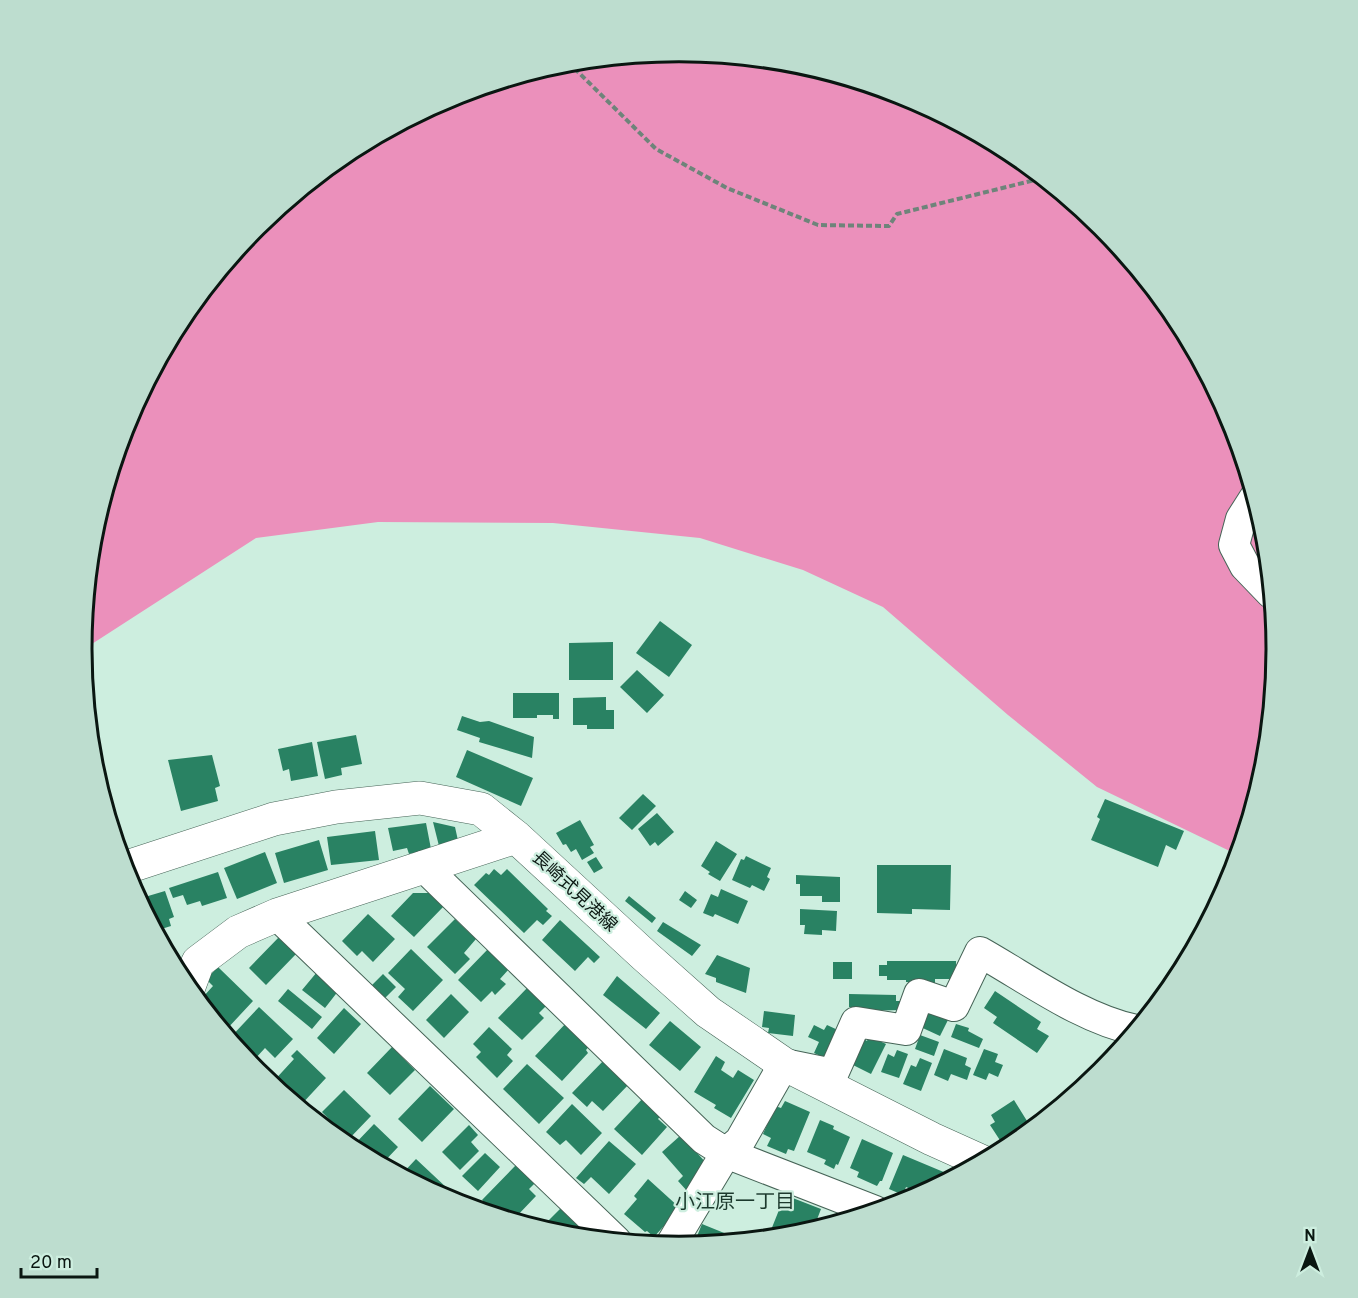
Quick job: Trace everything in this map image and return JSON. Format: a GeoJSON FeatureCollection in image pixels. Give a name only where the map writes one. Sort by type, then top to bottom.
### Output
{"type":"FeatureCollection","features":[{"type":"Feature","properties":{"kind":"main road","name":"長崎式見港線"},"geometry":{"type":"LineString","coordinates":[[133,865],[274,819],[336,807],[420,798],[481,809],[516,837],[708,1012],[784,1064],[973,1158]]}},
{"type":"Feature","properties":{"kind":"main road"},"geometry":{"type":"LineString","coordinates":[[192,977],[198,962],[238,932],[277,915],[516,837]]}},
{"type":"Feature","properties":{"kind":"street"},"geometry":{"type":"LineString","coordinates":[[1248,507],[1241,519],[1234,545],[1245,566],[1262,584]]}},
{"type":"Feature","properties":{"kind":"street"},"geometry":{"type":"LineString","coordinates":[[423,866],[705,1139],[726,1153],[863,1206]]}},
{"type":"Feature","properties":{"kind":"street"},"geometry":{"type":"LineString","coordinates":[[277,915],[606,1231]]}},
{"type":"Feature","properties":{"kind":"street"},"geometry":{"type":"LineString","coordinates":[[676,1236],[726,1153],[740,1141],[784,1064],[833,1074],[856,1022],[906,1030],[919,994],[954,1006],[980,952],[1078,1009],[1128,1028]]}},
{"type":"Feature","properties":{"kind":"path"},"geometry":{"type":"LineString","coordinates":[[577,71],[656,149],[727,188],[818,225],[890,226],[897,214],[1033,180]]}},
{"type":"Feature","properties":{"kind":"shaded area"},"geometry":{"type":"Polygon","coordinates":[[[641,63],[717,63],[794,73],[831,82],[904,106],[939,122],[973,140],[1037,183],[1066,207],[1121,262],[1145,291],[1188,355],[1222,424],[1235,460],[1255,534],[1261,572],[1265,611],[1265,687],[1255,764],[1246,801],[1230,851],[1097,787],[1008,715],[883,607],[803,570],[700,538],[553,523],[378,522],[256,538],[92,644],[93,611],[103,534],[123,460],[152,389],[170,355],[213,291],[264,234],[321,183],[385,140],[454,106],[490,93],[564,73],[641,63]]]}},
{"type":"Feature","properties":{"kind":"building"},"geometry":{"type":"Polygon","coordinates":[[[660,621],[692,645],[669,677],[636,653],[660,621]]]}},
{"type":"Feature","properties":{"kind":"building"},"geometry":{"type":"Polygon","coordinates":[[[613,642],[613,680],[569,680],[569,643],[613,642]]]}},
{"type":"Feature","properties":{"kind":"building"},"geometry":{"type":"Polygon","coordinates":[[[637,670],[664,695],[647,713],[620,687],[637,670]]]}},
{"type":"Feature","properties":{"kind":"building"},"geometry":{"type":"Polygon","coordinates":[[[513,693],[559,693],[559,719],[553,719],[553,715],[513,718],[513,693]]]}},
{"type":"Feature","properties":{"kind":"building"},"geometry":{"type":"Polygon","coordinates":[[[606,697],[606,710],[614,710],[614,729],[587,729],[587,725],[573,725],[573,698],[606,697]]]}},
{"type":"Feature","properties":{"kind":"building"},"geometry":{"type":"Polygon","coordinates":[[[462,716],[480,722],[489,721],[534,737],[532,758],[479,742],[480,738],[457,730],[462,716]]]}},
{"type":"Feature","properties":{"kind":"building"},"geometry":{"type":"Polygon","coordinates":[[[356,735],[362,764],[341,768],[342,775],[325,779],[317,742],[356,735]]]}},
{"type":"Feature","properties":{"kind":"building"},"geometry":{"type":"Polygon","coordinates":[[[312,742],[318,776],[291,781],[289,769],[283,771],[278,749],[312,742]]]}},
{"type":"Feature","properties":{"kind":"building"},"geometry":{"type":"Polygon","coordinates":[[[467,750],[533,778],[521,806],[456,777],[467,750]]]}},
{"type":"Feature","properties":{"kind":"building"},"geometry":{"type":"Polygon","coordinates":[[[212,755],[220,786],[215,788],[218,801],[181,811],[168,760],[212,755]]]}},
{"type":"Feature","properties":{"kind":"building"},"geometry":{"type":"Polygon","coordinates":[[[643,794],[656,806],[632,830],[619,818],[643,794]]]}},
{"type":"Feature","properties":{"kind":"building"},"geometry":{"type":"Polygon","coordinates":[[[1105,799],[1184,831],[1176,850],[1166,845],[1158,867],[1091,840],[1105,799]]]}},
{"type":"Feature","properties":{"kind":"building"},"geometry":{"type":"Polygon","coordinates":[[[657,813],[674,832],[658,846],[655,842],[650,846],[638,829],[657,813]]]}},
{"type":"Feature","properties":{"kind":"building"},"geometry":{"type":"Polygon","coordinates":[[[580,820],[594,845],[590,847],[594,853],[582,860],[576,849],[571,852],[566,844],[563,845],[556,833],[580,820]]]}},
{"type":"Feature","properties":{"kind":"building"},"geometry":{"type":"Polygon","coordinates":[[[433,822],[455,827],[459,845],[440,850],[433,822]]]}},
{"type":"Feature","properties":{"kind":"building"},"geometry":{"type":"Polygon","coordinates":[[[426,823],[431,849],[409,854],[407,848],[393,851],[388,828],[426,823]]]}},
{"type":"Feature","properties":{"kind":"building"},"geometry":{"type":"Polygon","coordinates":[[[375,831],[379,860],[331,865],[327,837],[375,831]]]}},
{"type":"Feature","properties":{"kind":"building"},"geometry":{"type":"Polygon","coordinates":[[[319,840],[328,870],[284,883],[275,853],[319,840]]]}},
{"type":"Feature","properties":{"kind":"building"},"geometry":{"type":"Polygon","coordinates":[[[716,841],[737,854],[720,881],[708,874],[710,872],[701,866],[716,841]]]}},
{"type":"Feature","properties":{"kind":"building"},"geometry":{"type":"Polygon","coordinates":[[[265,852],[277,883],[237,899],[224,868],[265,852]]]}},
{"type":"Feature","properties":{"kind":"building"},"geometry":{"type":"Polygon","coordinates":[[[746,856],[771,868],[767,877],[770,879],[764,891],[732,880],[741,859],[744,860],[746,856]]]}},
{"type":"Feature","properties":{"kind":"building"},"geometry":{"type":"Polygon","coordinates":[[[596,857],[603,868],[594,873],[587,862],[596,857]]]}},
{"type":"Feature","properties":{"kind":"building"},"geometry":{"type":"Polygon","coordinates":[[[877,865],[951,865],[950,910],[912,909],[912,914],[877,913],[877,865]]]}},
{"type":"Feature","properties":{"kind":"building"},"geometry":{"type":"Polygon","coordinates":[[[494,869],[501,875],[507,869],[548,909],[546,911],[552,916],[543,925],[537,920],[524,933],[474,885],[486,873],[489,875],[494,869]]]}},
{"type":"Feature","properties":{"kind":"building"},"geometry":{"type":"Polygon","coordinates":[[[218,872],[227,898],[202,906],[200,901],[187,905],[183,895],[173,898],[169,888],[218,872]]]}},
{"type":"Feature","properties":{"kind":"building"},"geometry":{"type":"Polygon","coordinates":[[[796,875],[840,877],[840,902],[822,902],[822,896],[800,896],[800,884],[796,884],[796,875]]]}},
{"type":"Feature","properties":{"kind":"building"},"geometry":{"type":"Polygon","coordinates":[[[721,889],[748,901],[738,924],[715,914],[713,917],[703,913],[711,894],[718,897],[721,889]]]}},
{"type":"Feature","properties":{"kind":"building"},"geometry":{"type":"Polygon","coordinates":[[[165,891],[174,917],[169,919],[171,926],[162,929],[146,897],[165,891]]]}},
{"type":"Feature","properties":{"kind":"building"},"geometry":{"type":"Polygon","coordinates":[[[685,891],[697,900],[691,908],[679,900],[685,891]]]}},
{"type":"Feature","properties":{"kind":"building"},"geometry":{"type":"Polygon","coordinates":[[[413,893],[431,893],[444,906],[414,937],[391,916],[413,893]]]}},
{"type":"Feature","properties":{"kind":"building"},"geometry":{"type":"Polygon","coordinates":[[[629,896],[656,918],[652,923],[625,901],[629,896]]]}},
{"type":"Feature","properties":{"kind":"building"},"geometry":{"type":"Polygon","coordinates":[[[800,909],[837,911],[836,931],[822,930],[822,935],[804,934],[805,925],[800,925],[800,909]]]}},
{"type":"Feature","properties":{"kind":"building"},"geometry":{"type":"Polygon","coordinates":[[[368,914],[395,939],[373,962],[362,951],[357,956],[342,941],[368,914]]]}},
{"type":"Feature","properties":{"kind":"building"},"geometry":{"type":"Polygon","coordinates":[[[455,919],[476,939],[464,953],[470,959],[455,974],[427,947],[455,919]]]}},
{"type":"Feature","properties":{"kind":"building"},"geometry":{"type":"Polygon","coordinates":[[[560,920],[600,957],[594,963],[588,957],[575,971],[542,940],[560,920]]]}},
{"type":"Feature","properties":{"kind":"building"},"geometry":{"type":"Polygon","coordinates":[[[663,922],[701,945],[692,956],[657,931],[663,922]]]}},
{"type":"Feature","properties":{"kind":"building"},"geometry":{"type":"Polygon","coordinates":[[[280,936],[297,953],[266,985],[249,968],[280,936]]]}},
{"type":"Feature","properties":{"kind":"building"},"geometry":{"type":"Polygon","coordinates":[[[411,949],[443,980],[413,1011],[398,997],[405,989],[388,973],[411,949]]]}},
{"type":"Feature","properties":{"kind":"building"},"geometry":{"type":"Polygon","coordinates":[[[488,949],[509,969],[500,979],[506,984],[495,995],[492,991],[481,1002],[458,980],[488,949]]]}},
{"type":"Feature","properties":{"kind":"building"},"geometry":{"type":"Polygon","coordinates":[[[717,955],[750,968],[746,993],[716,982],[716,978],[705,974],[717,955]]]}},
{"type":"Feature","properties":{"kind":"building"},"geometry":{"type":"Polygon","coordinates":[[[887,961],[956,961],[956,979],[935,979],[935,985],[906,982],[906,980],[887,980],[887,976],[879,976],[879,965],[887,965],[887,961]]]}},
{"type":"Feature","properties":{"kind":"building"},"geometry":{"type":"Polygon","coordinates":[[[833,962],[852,962],[852,979],[833,979],[833,962]]]}},
{"type":"Feature","properties":{"kind":"building"},"geometry":{"type":"Polygon","coordinates":[[[218,967],[253,1001],[229,1027],[205,995],[213,986],[206,979],[218,967]]]}},
{"type":"Feature","properties":{"kind":"building"},"geometry":{"type":"Polygon","coordinates":[[[317,972],[339,990],[325,1008],[302,990],[317,972]]]}},
{"type":"Feature","properties":{"kind":"building"},"geometry":{"type":"Polygon","coordinates":[[[383,974],[396,987],[383,1000],[370,987],[383,974]]]}},
{"type":"Feature","properties":{"kind":"building"},"geometry":{"type":"Polygon","coordinates":[[[617,976],[660,1013],[646,1029],[603,995],[617,976]]]}},
{"type":"Feature","properties":{"kind":"building"},"geometry":{"type":"Polygon","coordinates":[[[528,987],[547,1005],[539,1013],[544,1018],[522,1040],[498,1018],[528,987]]]}},
{"type":"Feature","properties":{"kind":"building"},"geometry":{"type":"Polygon","coordinates":[[[288,989],[322,1017],[312,1029],[278,1001],[288,989]]]}},
{"type":"Feature","properties":{"kind":"building"},"geometry":{"type":"Polygon","coordinates":[[[995,991],[1041,1022],[1037,1029],[1049,1036],[1037,1053],[993,1023],[997,1017],[984,1008],[995,991]]]}},
{"type":"Feature","properties":{"kind":"building"},"geometry":{"type":"Polygon","coordinates":[[[451,994],[469,1012],[444,1038],[426,1020],[451,994]]]}},
{"type":"Feature","properties":{"kind":"building"},"geometry":{"type":"Polygon","coordinates":[[[849,994],[896,995],[896,1001],[906,1001],[905,1010],[853,1011],[853,1007],[849,1007],[849,994]]]}},
{"type":"Feature","properties":{"kind":"building"},"geometry":{"type":"Polygon","coordinates":[[[925,1002],[951,1014],[940,1036],[914,1024],[925,1002]]]}},
{"type":"Feature","properties":{"kind":"building"},"geometry":{"type":"Polygon","coordinates":[[[259,1007],[293,1039],[275,1058],[265,1048],[257,1057],[235,1033],[259,1007]]]}},
{"type":"Feature","properties":{"kind":"building"},"geometry":{"type":"Polygon","coordinates":[[[344,1008],[361,1024],[334,1054],[317,1038],[344,1008]]]}},
{"type":"Feature","properties":{"kind":"building"},"geometry":{"type":"Polygon","coordinates":[[[764,1011],[795,1015],[793,1036],[768,1033],[769,1028],[762,1027],[764,1011]]]}},
{"type":"Feature","properties":{"kind":"building"},"geometry":{"type":"Polygon","coordinates":[[[568,1021],[591,1044],[586,1050],[588,1053],[562,1081],[535,1056],[568,1021]]]}},
{"type":"Feature","properties":{"kind":"building"},"geometry":{"type":"Polygon","coordinates":[[[670,1021],[701,1047],[680,1071],[649,1045],[670,1021]]]}},
{"type":"Feature","properties":{"kind":"building"},"geometry":{"type":"Polygon","coordinates":[[[956,1024],[969,1028],[968,1031],[983,1039],[979,1048],[951,1037],[956,1024]]]}},
{"type":"Feature","properties":{"kind":"building"},"geometry":{"type":"Polygon","coordinates":[[[814,1025],[824,1030],[827,1025],[840,1031],[827,1059],[814,1053],[819,1042],[808,1037],[814,1025]]]}},
{"type":"Feature","properties":{"kind":"building"},"geometry":{"type":"Polygon","coordinates":[[[489,1027],[512,1049],[507,1055],[513,1061],[497,1078],[476,1057],[481,1052],[473,1044],[489,1027]]]}},
{"type":"Feature","properties":{"kind":"building"},"geometry":{"type":"Polygon","coordinates":[[[920,1035],[939,1042],[934,1056],[915,1049],[920,1035]]]}},
{"type":"Feature","properties":{"kind":"building"},"geometry":{"type":"Polygon","coordinates":[[[869,1036],[886,1044],[871,1074],[851,1064],[864,1039],[867,1041],[869,1036]]]}},
{"type":"Feature","properties":{"kind":"building"},"geometry":{"type":"Polygon","coordinates":[[[392,1047],[415,1070],[390,1095],[367,1073],[392,1047]]]}},
{"type":"Feature","properties":{"kind":"building"},"geometry":{"type":"Polygon","coordinates":[[[944,1049],[967,1058],[965,1065],[971,1068],[967,1080],[951,1074],[948,1081],[934,1075],[944,1049]]]}},
{"type":"Feature","properties":{"kind":"building"},"geometry":{"type":"Polygon","coordinates":[[[984,1049],[998,1054],[995,1062],[1003,1065],[998,1077],[989,1073],[986,1080],[973,1075],[984,1049]]]}},
{"type":"Feature","properties":{"kind":"building"},"geometry":{"type":"Polygon","coordinates":[[[297,1050],[326,1078],[304,1101],[277,1077],[294,1059],[291,1056],[297,1050]]]}},
{"type":"Feature","properties":{"kind":"building"},"geometry":{"type":"Polygon","coordinates":[[[897,1050],[908,1054],[899,1078],[881,1072],[888,1054],[894,1057],[897,1050]]]}},
{"type":"Feature","properties":{"kind":"building"},"geometry":{"type":"Polygon","coordinates":[[[716,1056],[725,1062],[721,1070],[733,1078],[738,1070],[754,1080],[731,1118],[714,1108],[716,1105],[694,1092],[716,1056]]]}},
{"type":"Feature","properties":{"kind":"building"},"geometry":{"type":"Polygon","coordinates":[[[606,1058],[631,1082],[603,1111],[592,1101],[587,1107],[572,1093],[606,1058]]]}},
{"type":"Feature","properties":{"kind":"building"},"geometry":{"type":"Polygon","coordinates":[[[920,1058],[932,1063],[921,1091],[903,1084],[911,1065],[916,1067],[920,1058]]]}},
{"type":"Feature","properties":{"kind":"building"},"geometry":{"type":"Polygon","coordinates":[[[527,1064],[564,1098],[539,1124],[503,1089],[527,1064]]]}},
{"type":"Feature","properties":{"kind":"building"},"geometry":{"type":"Polygon","coordinates":[[[430,1086],[454,1109],[422,1142],[398,1119],[430,1086]]]}},
{"type":"Feature","properties":{"kind":"building"},"geometry":{"type":"Polygon","coordinates":[[[344,1090],[371,1116],[352,1136],[322,1112],[344,1090]]]}},
{"type":"Feature","properties":{"kind":"building"},"geometry":{"type":"Polygon","coordinates":[[[644,1097],[662,1114],[658,1119],[667,1127],[642,1155],[614,1129],[644,1097]]]}},
{"type":"Feature","properties":{"kind":"building"},"geometry":{"type":"Polygon","coordinates":[[[1014,1100],[1027,1122],[1000,1140],[990,1125],[995,1122],[991,1115],[1014,1100]]]}},
{"type":"Feature","properties":{"kind":"building"},"geometry":{"type":"Polygon","coordinates":[[[785,1101],[810,1112],[794,1151],[788,1149],[786,1154],[767,1146],[771,1138],[763,1134],[775,1106],[781,1108],[785,1101]]]}},
{"type":"Feature","properties":{"kind":"building"},"geometry":{"type":"Polygon","coordinates":[[[572,1104],[602,1133],[581,1155],[566,1140],[560,1145],[546,1132],[572,1104]]]}},
{"type":"Feature","properties":{"kind":"building"},"geometry":{"type":"Polygon","coordinates":[[[820,1120],[850,1137],[834,1169],[824,1164],[826,1160],[807,1152],[820,1120]]]}},
{"type":"Feature","properties":{"kind":"building"},"geometry":{"type":"Polygon","coordinates":[[[374,1124],[398,1147],[387,1159],[358,1140],[374,1124]]]}},
{"type":"Feature","properties":{"kind":"building"},"geometry":{"type":"Polygon","coordinates":[[[469,1125],[478,1135],[471,1142],[479,1151],[460,1170],[442,1152],[469,1125]]]}},
{"type":"Feature","properties":{"kind":"building"},"geometry":{"type":"Polygon","coordinates":[[[681,1135],[707,1164],[696,1174],[702,1181],[688,1192],[678,1181],[683,1176],[662,1152],[681,1135]]]}},
{"type":"Feature","properties":{"kind":"building"},"geometry":{"type":"Polygon","coordinates":[[[862,1139],[893,1153],[882,1181],[877,1186],[857,1177],[859,1172],[850,1168],[862,1139]]]}},
{"type":"Feature","properties":{"kind":"building"},"geometry":{"type":"Polygon","coordinates":[[[609,1141],[636,1164],[609,1194],[591,1177],[584,1184],[576,1178],[609,1141]]]}},
{"type":"Feature","properties":{"kind":"building"},"geometry":{"type":"Polygon","coordinates":[[[485,1153],[500,1167],[478,1191],[462,1176],[485,1153]]]}},
{"type":"Feature","properties":{"kind":"building"},"geometry":{"type":"Polygon","coordinates":[[[903,1155],[945,1173],[911,1189],[906,1187],[904,1192],[900,1194],[889,1189],[903,1155]]]}},
{"type":"Feature","properties":{"kind":"building"},"geometry":{"type":"Polygon","coordinates":[[[416,1159],[448,1189],[419,1176],[406,1169],[416,1159]]]}},
{"type":"Feature","properties":{"kind":"building"},"geometry":{"type":"Polygon","coordinates":[[[516,1165],[535,1183],[529,1189],[536,1196],[519,1214],[486,1203],[482,1200],[516,1165]]]}},
{"type":"Feature","properties":{"kind":"building"},"geometry":{"type":"Polygon","coordinates":[[[648,1179],[680,1208],[655,1235],[652,1235],[624,1214],[637,1199],[634,1196],[648,1179]]]}},
{"type":"Feature","properties":{"kind":"building"},"geometry":{"type":"Polygon","coordinates":[[[785,1195],[821,1209],[817,1219],[772,1229],[785,1195]]]}},
{"type":"Feature","properties":{"kind":"building"},"geometry":{"type":"Polygon","coordinates":[[[562,1207],[584,1228],[564,1225],[548,1221],[562,1207]]]}},
{"type":"Feature","properties":{"kind":"building"},"geometry":{"type":"Polygon","coordinates":[[[702,1224],[727,1234],[717,1235],[697,1236],[702,1224]]]}},
{"type":"Feature","properties":{"kind":"district","name":"小江原一丁目"},"geometry":{"type":"Point","coordinates":[735,1201]}}]}
